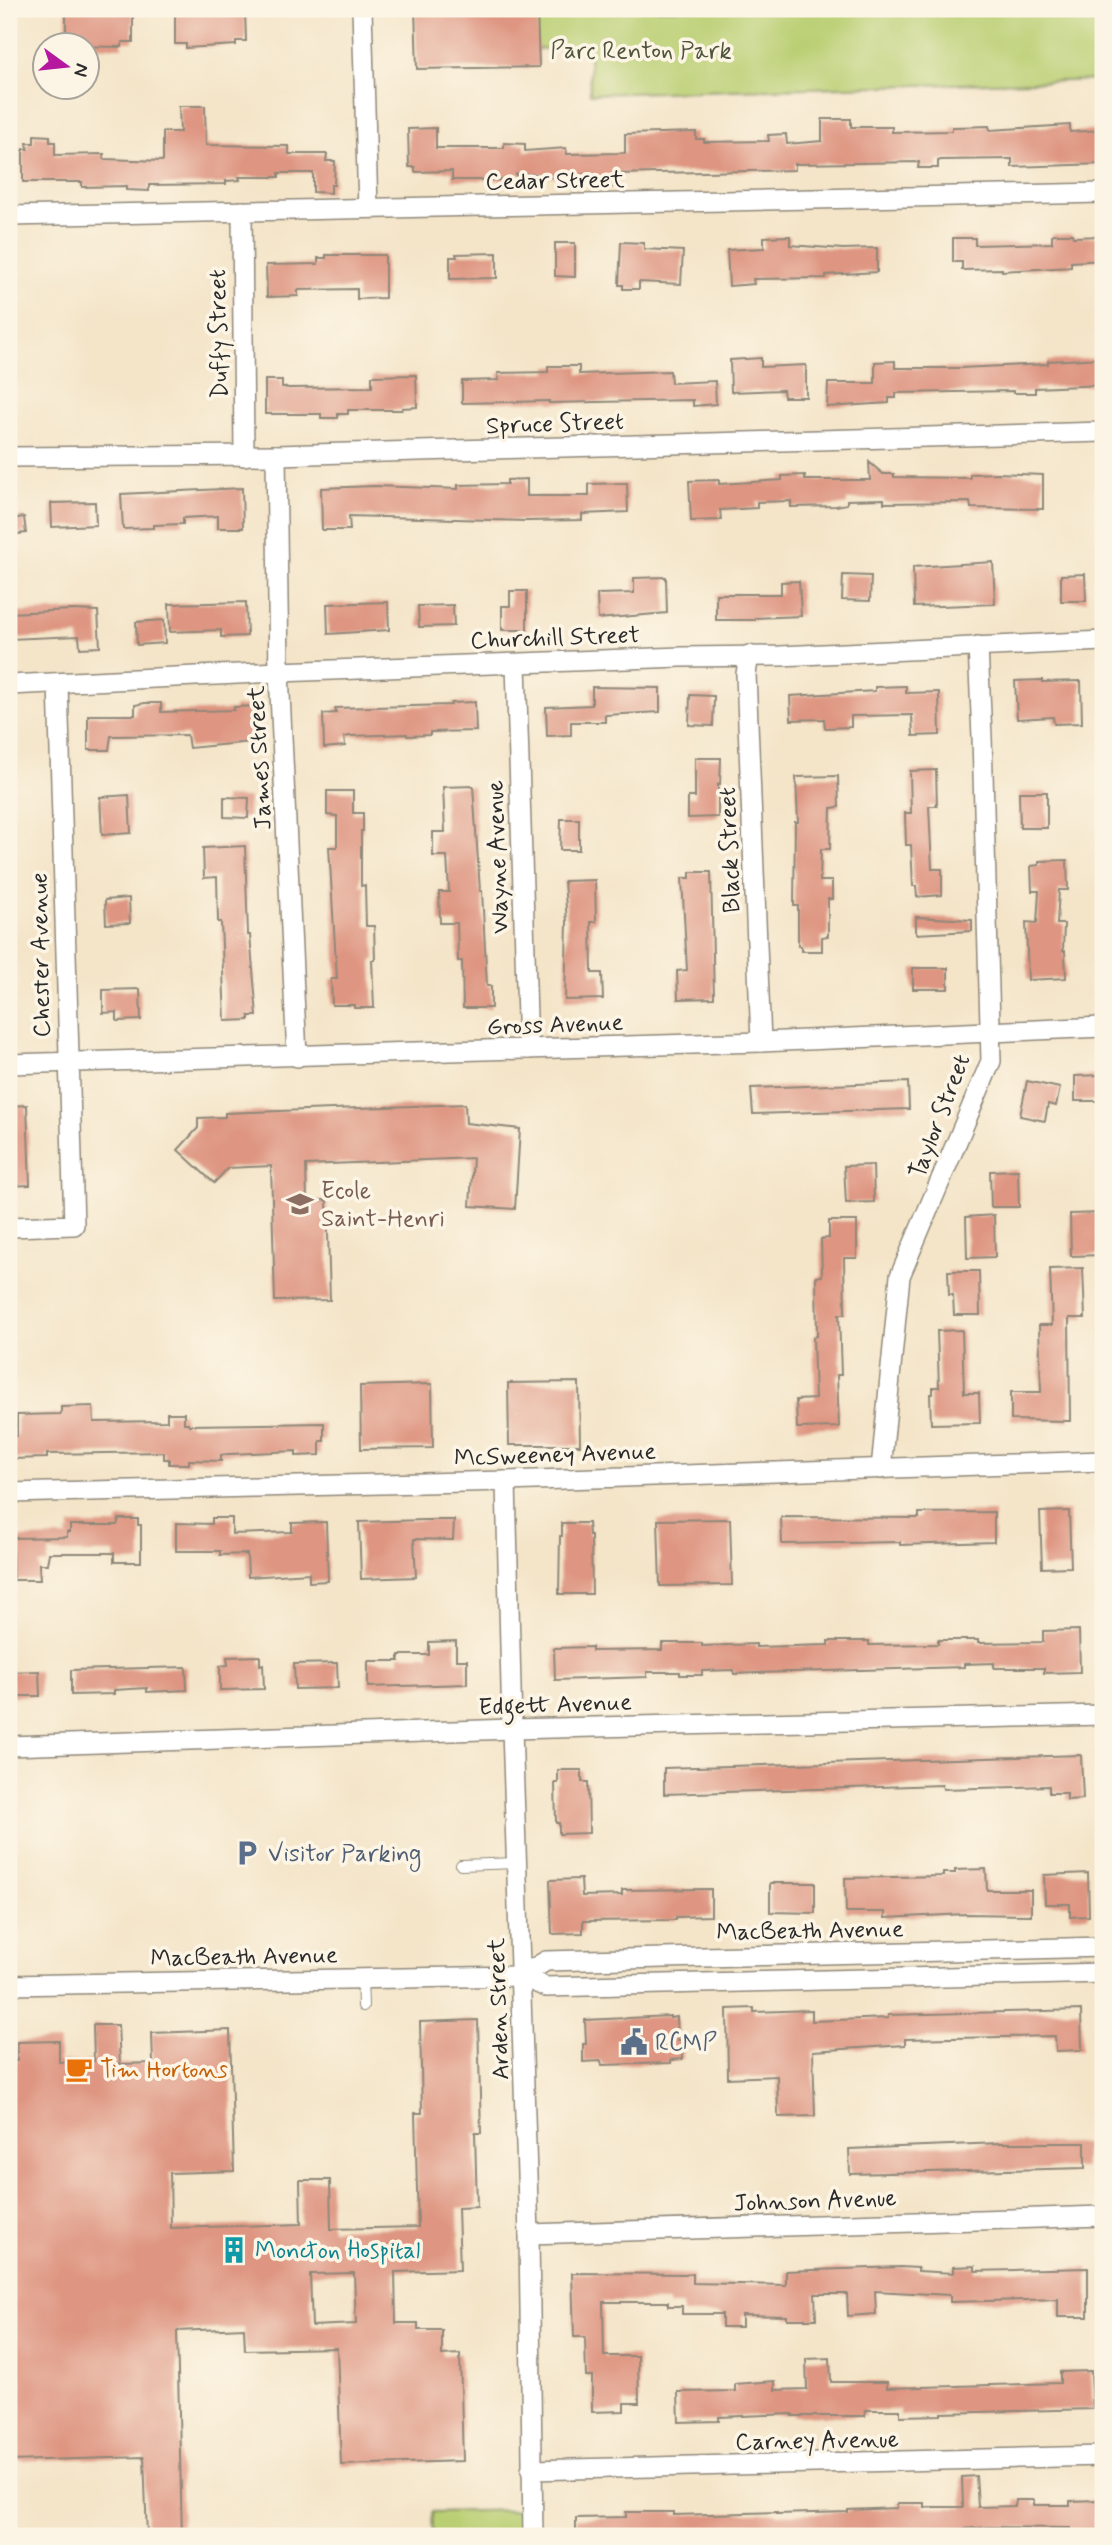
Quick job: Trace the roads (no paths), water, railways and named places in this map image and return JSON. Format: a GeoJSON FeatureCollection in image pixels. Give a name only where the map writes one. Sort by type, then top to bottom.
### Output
{"type":"FeatureCollection","features":[{"type":"Feature","properties":{"kind":"street"},"geometry":{"type":"LineString","coordinates":[[362,9],[368,208]]}},
{"type":"Feature","properties":{"kind":"street","name":"Cedar Street"},"geometry":{"type":"LineString","coordinates":[[9,216],[1103,193]]}},
{"type":"Feature","properties":{"kind":"street","name":"Duffy Street"},"geometry":{"type":"LineString","coordinates":[[242,211],[244,456]]}},
{"type":"Feature","properties":{"kind":"street","name":"Spruce Street"},"geometry":{"type":"LineString","coordinates":[[9,457],[276,456],[1103,432]]}},
{"type":"Feature","properties":{"kind":"street","name":"James Street"},"geometry":{"type":"LineString","coordinates":[[276,456],[279,672],[297,1057]]}},
{"type":"Feature","properties":{"kind":"street","name":"Churchill Street"},"geometry":{"type":"LineString","coordinates":[[9,685],[516,664],[748,665],[780,656],[1103,641]]}},
{"type":"Feature","properties":{"kind":"street","name":"Taylor Street"},"geometry":{"type":"LineString","coordinates":[[881,1469],[900,1276],[990,1061],[978,646]]}},
{"type":"Feature","properties":{"kind":"street","name":"Wayne Avenue"},"geometry":{"type":"LineString","coordinates":[[516,664],[528,1049]]}},
{"type":"Feature","properties":{"kind":"street","name":"Black Street"},"geometry":{"type":"LineString","coordinates":[[748,665],[761,1042]]}},
{"type":"Feature","properties":{"kind":"street","name":"Chester Avenue"},"geometry":{"type":"LineString","coordinates":[[9,1227],[74,1225],[67,1062],[58,683]]}},
{"type":"Feature","properties":{"kind":"street","name":"Gross Avenue"},"geometry":{"type":"LineString","coordinates":[[9,1064],[761,1042],[1103,1027]]}},
{"type":"Feature","properties":{"kind":"street","name":"McSweeney Avenue"},"geometry":{"type":"LineString","coordinates":[[9,1493],[506,1481],[1103,1461]]}},
{"type":"Feature","properties":{"kind":"street","name":"Arden Street"},"geometry":{"type":"LineString","coordinates":[[506,1481],[529,2234],[533,2536]]}},
{"type":"Feature","properties":{"kind":"street","name":"Edgett Avenue"},"geometry":{"type":"LineString","coordinates":[[9,1746],[512,1729],[1103,1715]]}},
{"type":"Feature","properties":{"kind":"street","name":"MacBeath Avenue"},"geometry":{"type":"LineString","coordinates":[[522,1976],[546,1961],[1103,1947]]}},
{"type":"Feature","properties":{"kind":"street"},"geometry":{"type":"LineString","coordinates":[[730,1983],[731,1957]]}},
{"type":"Feature","properties":{"kind":"street","name":"MacBeath Avenue"},"geometry":{"type":"LineString","coordinates":[[9,1985],[522,1976],[546,1987],[1103,1973]]}},
{"type":"Feature","properties":{"kind":"street","name":"Johnson Avenue"},"geometry":{"type":"LineString","coordinates":[[529,2234],[1103,2216]]}},
{"type":"Feature","properties":{"kind":"street","name":"Carney Avenue"},"geometry":{"type":"LineString","coordinates":[[531,2470],[1103,2456]]}},
{"type":"Feature","properties":{"kind":"lane"},"geometry":{"type":"LineString","coordinates":[[461,1865],[517,1863]]}},
{"type":"Feature","properties":{"kind":"lane"},"geometry":{"type":"LineString","coordinates":[[362,1979],[363,2006]]}},
{"type":"Feature","properties":{"kind":"place","name":"Ecole Saint-Henri"},"geometry":{"type":"Point","coordinates":[300,1204]}},
{"type":"Feature","properties":{"kind":"place","name":"Visitor Parking"},"geometry":{"type":"Point","coordinates":[247,1853]}},
{"type":"Feature","properties":{"kind":"place","name":"RCMP"},"geometry":{"type":"Point","coordinates":[634,2042]}},
{"type":"Feature","properties":{"kind":"place","name":"Tim Hortons"},"geometry":{"type":"Point","coordinates":[79,2069]}},
{"type":"Feature","properties":{"kind":"place","name":"Moncton Hospital"},"geometry":{"type":"Point","coordinates":[234,2250]}},
{"type":"Feature","properties":{"kind":"park label","name":"Parc Renton Park"},"geometry":{"type":"Point","coordinates":[641,50]}}]}
